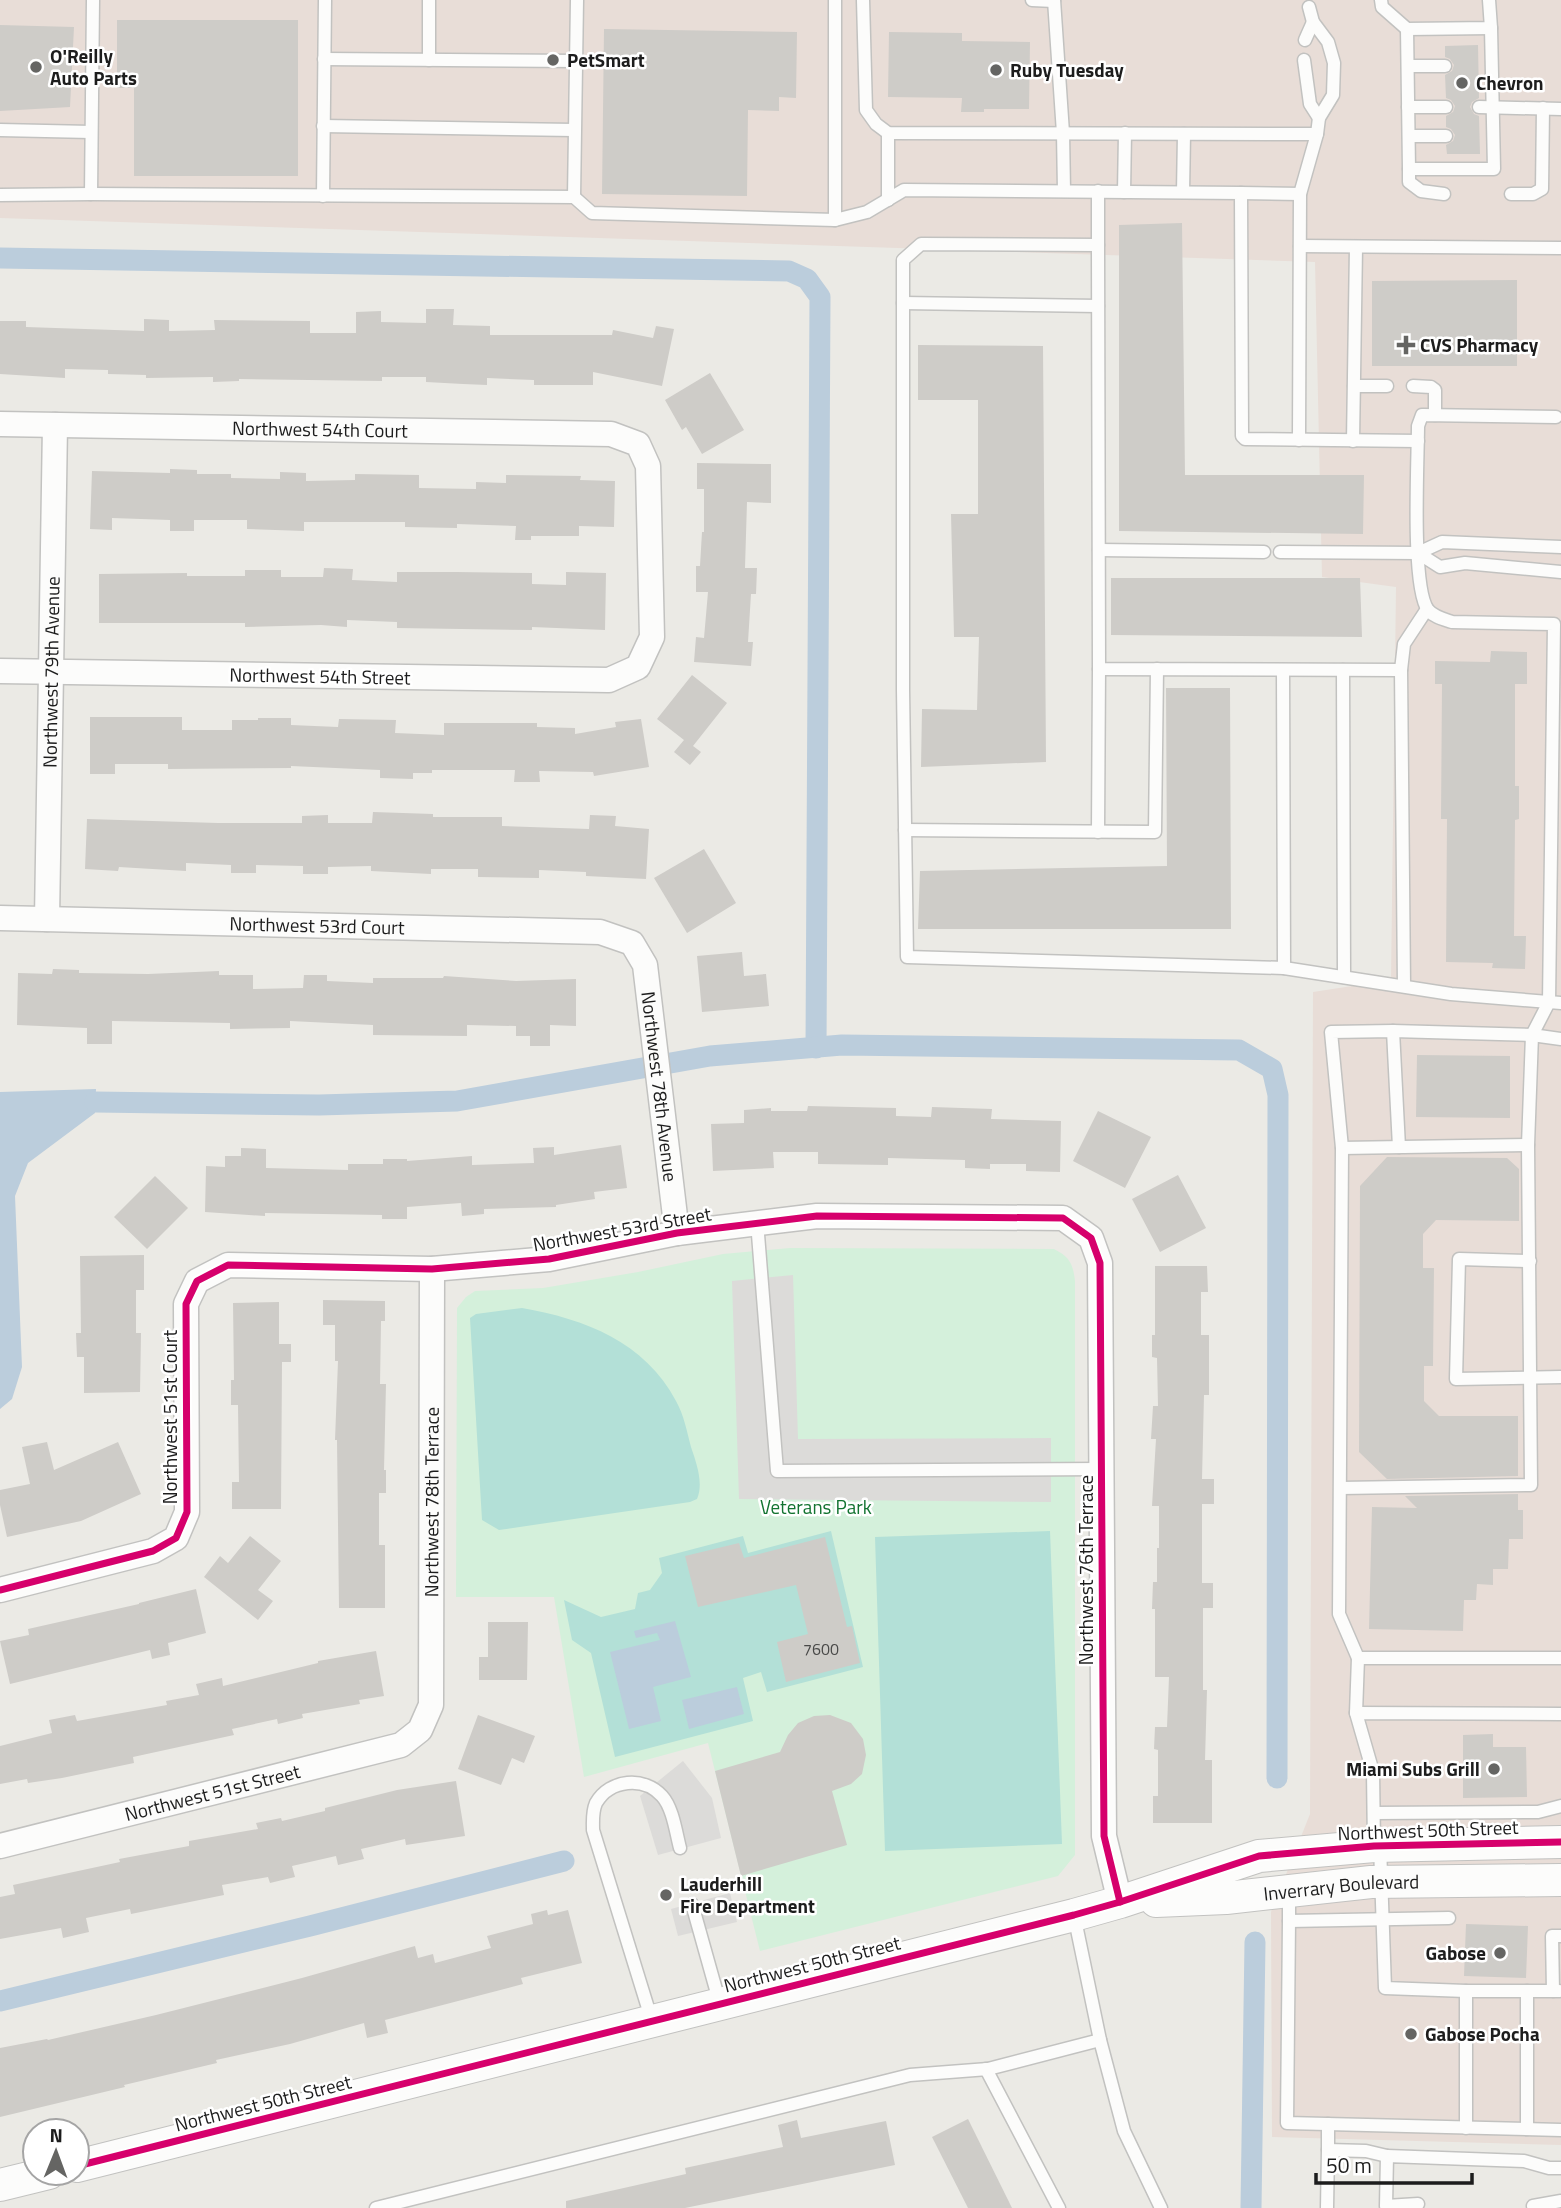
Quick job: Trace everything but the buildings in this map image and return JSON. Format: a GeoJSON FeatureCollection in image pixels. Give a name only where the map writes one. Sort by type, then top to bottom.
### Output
{"type":"FeatureCollection","features":[{"type":"Feature","properties":{"kind":"street","name":"Northwest 54th Court"},"geometry":{"type":"LineString","coordinates":[[0,424],[611,434],[638,444],[648,466],[652,637],[638,667]]}},
{"type":"Feature","properties":{"kind":"street","name":"Northwest 79th Avenue"},"geometry":{"type":"LineString","coordinates":[[47,919],[55,425]]}},
{"type":"Feature","properties":{"kind":"street","name":"Northwest 54th Street"},"geometry":{"type":"LineString","coordinates":[[0,671],[609,680],[638,667]]}},
{"type":"Feature","properties":{"kind":"street","name":"Northwest 53rd Court"},"geometry":{"type":"LineString","coordinates":[[0,918],[600,932],[632,943]]}},
{"type":"Feature","properties":{"kind":"street","name":"Northwest 78th Avenue"},"geometry":{"type":"LineString","coordinates":[[632,943],[645,965],[677,1233]]}},
{"type":"Feature","properties":{"kind":"street","name":"Northwest 53rd Street"},"geometry":{"type":"LineString","coordinates":[[197,1281],[228,1265],[432,1269],[549,1259],[677,1233],[817,1216],[1063,1218],[1091,1238]]}},
{"type":"Feature","properties":{"kind":"street","name":"Northwest 76th Terrace"},"geometry":{"type":"LineString","coordinates":[[1091,1238],[1101,1263],[1104,1836],[1120,1902]]}},
{"type":"Feature","properties":{"kind":"street","name":"Northwest 78th Terrace"},"geometry":{"type":"LineString","coordinates":[[420,1730],[431,1705],[432,1269]]}},
{"type":"Feature","properties":{"kind":"street","name":"Northwest 51st Court"},"geometry":{"type":"LineString","coordinates":[[0,1590],[153,1551],[176,1538],[187,1512],[186,1304],[197,1281]]}},
{"type":"Feature","properties":{"kind":"street","name":"Northwest 51st Street"},"geometry":{"type":"LineString","coordinates":[[0,1846],[401,1745],[420,1730]]}},
{"type":"Feature","properties":{"kind":"street","name":"Northwest 50th Street"},"geometry":{"type":"LineString","coordinates":[[91,2162],[1074,1915],[1259,1856],[1377,1846],[1561,1842]]}},
{"type":"Feature","properties":{"kind":"street","name":"Inverrary Boulevard"},"geometry":{"type":"LineString","coordinates":[[1120,1902],[1226,1898],[1289,1906],[1382,1882],[1561,1880]]}},
{"type":"Feature","properties":{"kind":"street"},"geometry":{"type":"LineString","coordinates":[[0,2185],[21,2180]]}},
{"type":"Feature","properties":{"kind":"lane"},"geometry":{"type":"LineString","coordinates":[[91,194],[93,0]]}},
{"type":"Feature","properties":{"kind":"lane"},"geometry":{"type":"LineString","coordinates":[[323,196],[325,0]]}},
{"type":"Feature","properties":{"kind":"lane"},"geometry":{"type":"LineString","coordinates":[[429,0],[429,60]]}},
{"type":"Feature","properties":{"kind":"lane"},"geometry":{"type":"LineString","coordinates":[[574,197],[577,0]]}},
{"type":"Feature","properties":{"kind":"lane"},"geometry":{"type":"LineString","coordinates":[[835,0],[835,220]]}},
{"type":"Feature","properties":{"kind":"lane"},"geometry":{"type":"LineString","coordinates":[[863,0],[866,110],[876,124],[888,133],[1317,134]]}},
{"type":"Feature","properties":{"kind":"lane"},"geometry":{"type":"LineString","coordinates":[[1032,0],[1054,0],[1064,191]]}},
{"type":"Feature","properties":{"kind":"lane"},"geometry":{"type":"LineString","coordinates":[[1381,0],[1381,7],[1408,29],[1491,28]]}},
{"type":"Feature","properties":{"kind":"lane"},"geometry":{"type":"LineString","coordinates":[[1409,169],[1494,169],[1489,0]]}},
{"type":"Feature","properties":{"kind":"lane"},"geometry":{"type":"LineString","coordinates":[[1305,40],[1309,10]]}},
{"type":"Feature","properties":{"kind":"lane"},"geometry":{"type":"LineString","coordinates":[[1299,440],[1300,194],[1317,134],[1319,117],[1333,95],[1334,63],[1328,42],[1309,10]]}},
{"type":"Feature","properties":{"kind":"lane"},"geometry":{"type":"LineString","coordinates":[[1408,29],[1409,182],[1421,191],[1444,194]]}},
{"type":"Feature","properties":{"kind":"lane"},"geometry":{"type":"LineString","coordinates":[[324,59],[576,61]]}},
{"type":"Feature","properties":{"kind":"lane"},"geometry":{"type":"LineString","coordinates":[[1304,60],[1310,104],[1319,117]]}},
{"type":"Feature","properties":{"kind":"lane"},"geometry":{"type":"LineString","coordinates":[[1478,66],[1492,65]]}},
{"type":"Feature","properties":{"kind":"lane"},"geometry":{"type":"LineString","coordinates":[[1408,66],[1445,66]]}},
{"type":"Feature","properties":{"kind":"lane"},"geometry":{"type":"LineString","coordinates":[[1408,107],[1446,107]]}},
{"type":"Feature","properties":{"kind":"lane"},"geometry":{"type":"LineString","coordinates":[[1479,107],[1561,109]]}},
{"type":"Feature","properties":{"kind":"lane"},"geometry":{"type":"LineString","coordinates":[[1511,194],[1533,194],[1542,189],[1543,108]]}},
{"type":"Feature","properties":{"kind":"lane"},"geometry":{"type":"LineString","coordinates":[[323,126],[575,130]]}},
{"type":"Feature","properties":{"kind":"lane"},"geometry":{"type":"LineString","coordinates":[[0,130],[91,132]]}},
{"type":"Feature","properties":{"kind":"lane"},"geometry":{"type":"LineString","coordinates":[[888,133],[888,200]]}},
{"type":"Feature","properties":{"kind":"lane"},"geometry":{"type":"LineString","coordinates":[[1124,192],[1125,133]]}},
{"type":"Feature","properties":{"kind":"lane"},"geometry":{"type":"LineString","coordinates":[[1183,192],[1184,134]]}},
{"type":"Feature","properties":{"kind":"lane"},"geometry":{"type":"LineString","coordinates":[[1409,136],[1446,136]]}},
{"type":"Feature","properties":{"kind":"lane"},"geometry":{"type":"LineString","coordinates":[[1480,136],[1494,136]]}},
{"type":"Feature","properties":{"kind":"lane"},"geometry":{"type":"LineString","coordinates":[[0,195],[574,197],[592,213],[835,220],[867,212],[904,190],[1300,194]]}},
{"type":"Feature","properties":{"kind":"lane"},"geometry":{"type":"LineString","coordinates":[[1098,191],[1098,832]]}},
{"type":"Feature","properties":{"kind":"lane"},"geometry":{"type":"LineString","coordinates":[[1241,193],[1242,436],[1245,439],[1418,442]]}},
{"type":"Feature","properties":{"kind":"lane"},"geometry":{"type":"LineString","coordinates":[[1098,245],[921,244],[903,260],[907,957],[1284,968],[1451,994],[1555,1003]]}},
{"type":"Feature","properties":{"kind":"lane"},"geometry":{"type":"LineString","coordinates":[[1300,246],[1561,248]]}},
{"type":"Feature","properties":{"kind":"lane"},"geometry":{"type":"LineString","coordinates":[[1353,441],[1356,247]]}},
{"type":"Feature","properties":{"kind":"lane"},"geometry":{"type":"LineString","coordinates":[[903,303],[1098,306]]}},
{"type":"Feature","properties":{"kind":"lane"},"geometry":{"type":"LineString","coordinates":[[1354,386],[1387,386]]}},
{"type":"Feature","properties":{"kind":"lane"},"geometry":{"type":"LineString","coordinates":[[1413,386],[1431,387],[1435,390],[1435,415]]}},
{"type":"Feature","properties":{"kind":"lane"},"geometry":{"type":"LineString","coordinates":[[1341,1488],[1531,1485],[1528,1145],[1532,1035],[1555,1003],[1554,624],[1452,622],[1437,617],[1427,609],[1420,588],[1418,553],[1418,426],[1422,415],[1556,417]]}},
{"type":"Feature","properties":{"kind":"lane"},"geometry":{"type":"LineString","coordinates":[[1280,552],[1418,553],[1442,542],[1561,547]]}},
{"type":"Feature","properties":{"kind":"lane"},"geometry":{"type":"LineString","coordinates":[[1099,550],[1264,552]]}},
{"type":"Feature","properties":{"kind":"lane"},"geometry":{"type":"LineString","coordinates":[[1418,553],[1440,566],[1465,563],[1561,572]]}},
{"type":"Feature","properties":{"kind":"lane"},"geometry":{"type":"LineString","coordinates":[[1404,986],[1401,670],[1404,644],[1427,609]]}},
{"type":"Feature","properties":{"kind":"lane"},"geometry":{"type":"LineString","coordinates":[[1099,669],[1401,670]]}},
{"type":"Feature","properties":{"kind":"lane"},"geometry":{"type":"LineString","coordinates":[[905,830],[1155,832],[1157,669]]}},
{"type":"Feature","properties":{"kind":"lane"},"geometry":{"type":"LineString","coordinates":[[1283,670],[1284,968]]}},
{"type":"Feature","properties":{"kind":"lane"},"geometry":{"type":"LineString","coordinates":[[1343,670],[1345,977]]}},
{"type":"Feature","properties":{"kind":"lane"},"geometry":{"type":"LineString","coordinates":[[1393,1031],[1399,1147]]}},
{"type":"Feature","properties":{"kind":"lane"},"geometry":{"type":"LineString","coordinates":[[1561,1039],[1532,1035],[1331,1032],[1342,1148],[1339,1614],[1358,1657],[1356,1713],[1373,1772],[1374,1813],[1382,1882],[1385,1988],[1557,1991],[1552,1936],[1561,1937]]}},
{"type":"Feature","properties":{"kind":"lane"},"geometry":{"type":"LineString","coordinates":[[1342,1148],[1528,1145]]}},
{"type":"Feature","properties":{"kind":"lane"},"geometry":{"type":"LineString","coordinates":[[757,1222],[777,1471],[1102,1469]]}},
{"type":"Feature","properties":{"kind":"lane"},"geometry":{"type":"LineString","coordinates":[[1530,1261],[1458,1259],[1455,1379],[1561,1377]]}},
{"type":"Feature","properties":{"kind":"lane"},"geometry":{"type":"LineString","coordinates":[[1358,1657],[1561,1658]]}},
{"type":"Feature","properties":{"kind":"lane"},"geometry":{"type":"LineString","coordinates":[[1356,1713],[1561,1714]]}},
{"type":"Feature","properties":{"kind":"lane"},"geometry":{"type":"LineString","coordinates":[[652,2021],[593,1830],[592,1816],[596,1803],[606,1792],[619,1784],[638,1782],[652,1788],[663,1797],[680,1848]]}},
{"type":"Feature","properties":{"kind":"lane"},"geometry":{"type":"LineString","coordinates":[[1374,1813],[1538,1812],[1561,1806]]}},
{"type":"Feature","properties":{"kind":"lane"},"geometry":{"type":"LineString","coordinates":[[692,1904],[720,2004]]}},
{"type":"Feature","properties":{"kind":"lane"},"geometry":{"type":"LineString","coordinates":[[1449,1918],[1383,1919],[1289,1906],[1287,2123],[1561,2130]]}},
{"type":"Feature","properties":{"kind":"lane"},"geometry":{"type":"LineString","coordinates":[[1074,1915],[1100,2040],[1124,2131],[1161,2208]]}},
{"type":"Feature","properties":{"kind":"lane"},"geometry":{"type":"LineString","coordinates":[[1466,1991],[1466,2128]]}},
{"type":"Feature","properties":{"kind":"lane"},"geometry":{"type":"LineString","coordinates":[[1527,1991],[1527,2129]]}},
{"type":"Feature","properties":{"kind":"lane"},"geometry":{"type":"LineString","coordinates":[[376,2208],[910,2075],[986,2069],[1100,2040]]}},
{"type":"Feature","properties":{"kind":"lane"},"geometry":{"type":"LineString","coordinates":[[986,2069],[1059,2208]]}},
{"type":"Feature","properties":{"kind":"lane"},"geometry":{"type":"LineString","coordinates":[[1327,2208],[1328,2124]]}},
{"type":"Feature","properties":{"kind":"lane"},"geometry":{"type":"LineString","coordinates":[[1328,2150],[1366,2151],[1387,2156],[1524,2161],[1549,2168],[1561,2168]]}},
{"type":"Feature","properties":{"kind":"lane"},"geometry":{"type":"LineString","coordinates":[[1387,2156],[1384,2207],[1418,2204]]}},
{"type":"Feature","properties":{"kind":"lane"},"geometry":{"type":"LineString","coordinates":[[1532,2206],[1561,2201]]}},
{"type":"Feature","properties":{"kind":"shaded area"},"geometry":{"type":"Polygon","coordinates":[[[0,0],[1561,0],[1561,2145],[1272,2137],[1271,1912],[1310,1814],[1313,992],[1391,980],[1396,587],[1322,577],[1315,262],[0,218],[0,0]]]}},
{"type":"Feature","properties":{"kind":"shaded area"},"geometry":{"type":"Polygon","coordinates":[[[96,1089],[95,1113],[28,1163],[15,1196],[22,1367],[12,1399],[0,1409],[0,1092],[96,1089]]]}},
{"type":"Feature","properties":{"kind":"shaded area"},"geometry":{"type":"Polygon","coordinates":[[[793,1275],[798,1439],[1051,1438],[1051,1502],[739,1499],[732,1281],[793,1275]]]}},
{"type":"Feature","properties":{"kind":"shaded area"},"geometry":{"type":"Polygon","coordinates":[[[522,1308],[568,1319],[611,1336],[648,1363],[663,1381],[681,1412],[698,1473],[700,1486],[697,1499],[499,1530],[482,1520],[470,1318],[476,1314],[522,1308]]]}},
{"type":"Feature","properties":{"kind":"shaded area"},"geometry":{"type":"Polygon","coordinates":[[[831,1531],[863,1667],[767,1692],[761,1672],[743,1678],[753,1721],[615,1757],[591,1653],[572,1640],[564,1600],[601,1617],[635,1609],[638,1593],[650,1590],[662,1573],[659,1558],[743,1536],[748,1553],[831,1531]]]}},
{"type":"Feature","properties":{"kind":"shaded area"},"geometry":{"type":"Polygon","coordinates":[[[1050,1531],[1062,1844],[885,1851],[875,1537],[1050,1531]]]}},
{"type":"Feature","properties":{"kind":"shaded area"},"geometry":{"type":"Polygon","coordinates":[[[675,1621],[691,1677],[653,1687],[661,1721],[629,1729],[610,1652],[660,1640],[657,1633],[636,1638],[634,1631],[675,1621]]]}},
{"type":"Feature","properties":{"kind":"shaded area"},"geometry":{"type":"Polygon","coordinates":[[[737,1687],[744,1714],[689,1729],[682,1700],[737,1687]]]}},
{"type":"Feature","properties":{"kind":"shaded area"},"geometry":{"type":"Polygon","coordinates":[[[683,1761],[712,1798],[721,1838],[658,1855],[640,1796],[683,1761]]]}},
{"type":"Feature","properties":{"kind":"shaded area"},"geometry":{"type":"Polygon","coordinates":[[[730,1893],[737,1922],[678,1936],[671,1909],[730,1893]]]}},
{"type":"Feature","properties":{"kind":"green space","name":"Veterans Park"},"geometry":{"type":"Polygon","coordinates":[[[790,1248],[1054,1249],[1064,1255],[1072,1266],[1075,1281],[1075,1855],[1058,1876],[760,1951],[708,1743],[584,1777],[554,1597],[456,1597],[457,1308],[475,1291],[543,1288],[723,1254],[790,1248]]]}},
{"type":"Feature","properties":{"kind":"waterway"},"geometry":{"type":"LineString","coordinates":[[0,258],[789,271],[807,279],[820,297],[816,1048]]}},
{"type":"Feature","properties":{"kind":"waterway"},"geometry":{"type":"LineString","coordinates":[[95,1102],[319,1105],[457,1101],[710,1056],[842,1045],[1239,1050],[1272,1069],[1278,1095],[1277,1778]]}},
{"type":"Feature","properties":{"kind":"waterway"},"geometry":{"type":"LineString","coordinates":[[0,2001],[564,1861]]}},
{"type":"Feature","properties":{"kind":"waterway"},"geometry":{"type":"LineString","coordinates":[[1251,2208],[1255,1942]]}},
{"type":"Feature","properties":{"kind":"cycle path"},"geometry":{"type":"LineString","coordinates":[[0,1590],[153,1551],[176,1538],[187,1512],[186,1304],[197,1281],[228,1265],[432,1269],[549,1259],[677,1233],[817,1216],[1063,1218],[1091,1238],[1100,1263],[1104,1836],[1120,1902]]}},
{"type":"Feature","properties":{"kind":"cycle path"},"geometry":{"type":"LineString","coordinates":[[91,2162],[1074,1915],[1259,1856],[1374,1846],[1561,1842]]}},
{"type":"Feature","properties":{"kind":"place","name":"PetSmart"},"geometry":{"type":"Point","coordinates":[553,60]}},
{"type":"Feature","properties":{"kind":"place","name":"O'Reilly Auto Parts"},"geometry":{"type":"Point","coordinates":[36,67]}},
{"type":"Feature","properties":{"kind":"place","name":"Ruby Tuesday"},"geometry":{"type":"Point","coordinates":[996,70]}},
{"type":"Feature","properties":{"kind":"place","name":"Chevron"},"geometry":{"type":"Point","coordinates":[1462,83]}},
{"type":"Feature","properties":{"kind":"place","name":"CVS Pharmacy"},"geometry":{"type":"Point","coordinates":[1406,345]}},
{"type":"Feature","properties":{"kind":"place","name":"Miami Subs Grill"},"geometry":{"type":"Point","coordinates":[1494,1769]}},
{"type":"Feature","properties":{"kind":"place","name":"Lauderhill Fire Department"},"geometry":{"type":"Point","coordinates":[666,1895]}},
{"type":"Feature","properties":{"kind":"place","name":"Gabose"},"geometry":{"type":"Point","coordinates":[1500,1953]}},
{"type":"Feature","properties":{"kind":"place","name":"Gabose Pocha"},"geometry":{"type":"Point","coordinates":[1411,2034]}}]}
